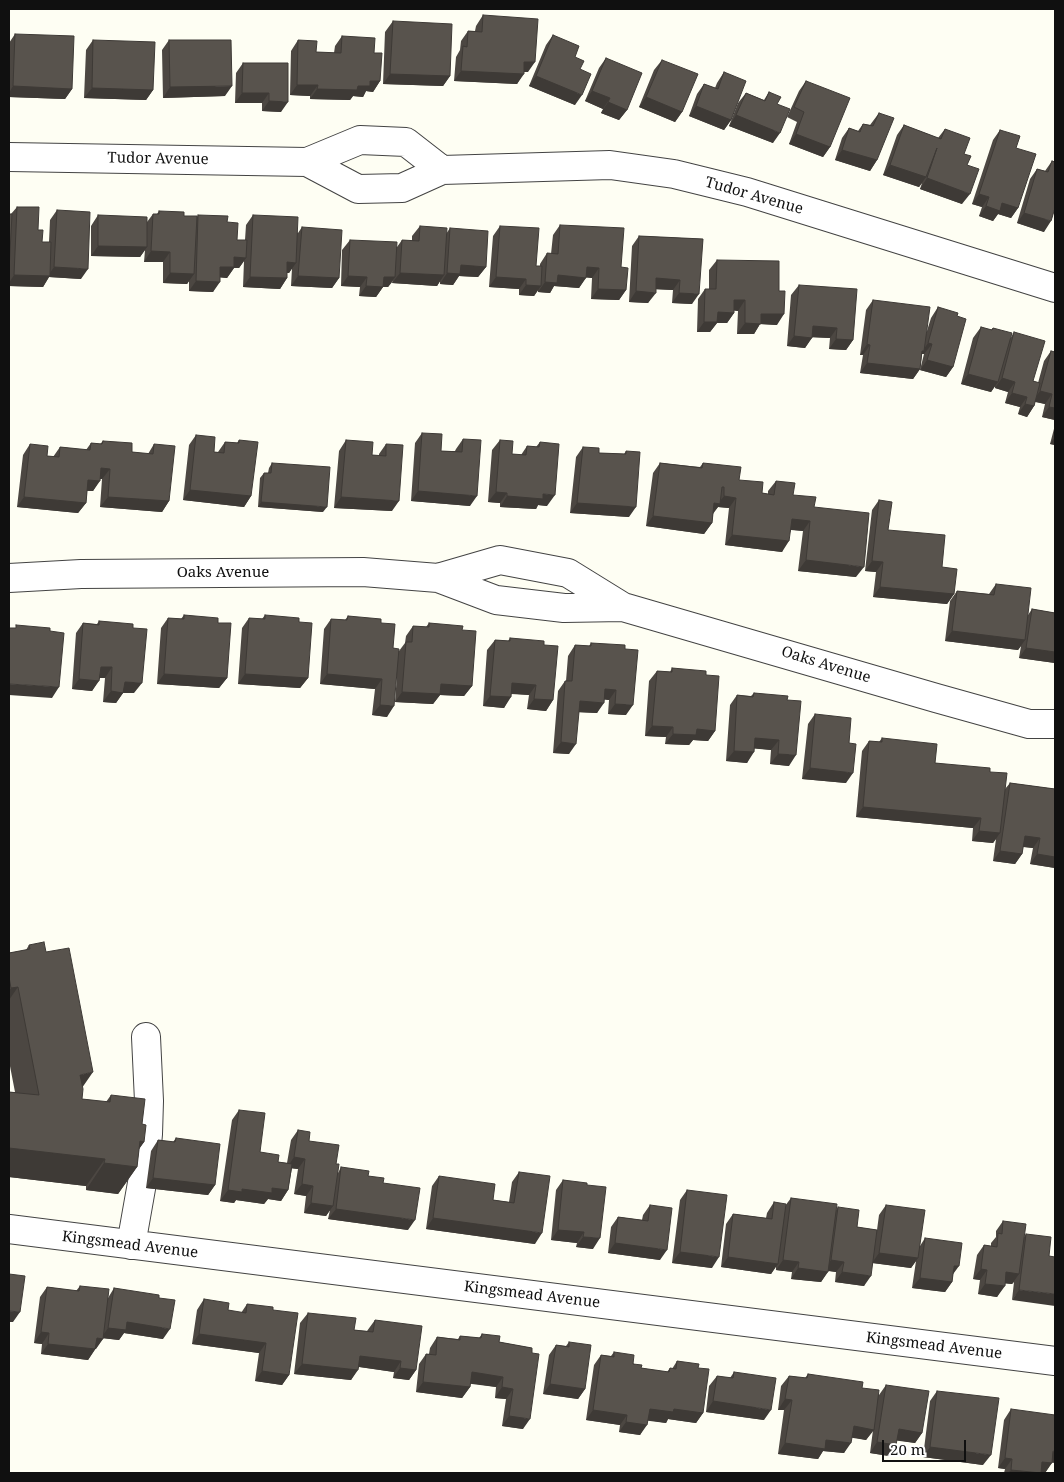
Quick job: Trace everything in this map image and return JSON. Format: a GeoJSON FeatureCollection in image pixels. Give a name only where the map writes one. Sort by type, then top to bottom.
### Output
{"type":"FeatureCollection","features":[{"type":"Feature","properties":{"kind":"street","name":"Tudor Avenue"},"geometry":{"type":"LineString","coordinates":[[9,157],[307,162],[360,140],[406,142],[442,170]]}},
{"type":"Feature","properties":{"kind":"street","name":"Tudor Avenue"},"geometry":{"type":"LineString","coordinates":[[307,162],[358,189],[402,188],[442,170],[610,165],[674,174],[747,192],[1055,288]]}},
{"type":"Feature","properties":{"kind":"street","name":"Oaks Avenue"},"geometry":{"type":"LineString","coordinates":[[438,578],[500,560],[568,573],[623,606],[936,698],[1042,724],[1055,742]]}},
{"type":"Feature","properties":{"kind":"street","name":"Oaks Avenue"},"geometry":{"type":"LineString","coordinates":[[9,578],[81,574],[363,572],[438,578],[496,600],[564,608],[623,606]]}},
{"type":"Feature","properties":{"kind":"street"},"geometry":{"type":"LineString","coordinates":[[131,1245],[145,1166],[148,1134],[149,1101],[146,1037]]}},
{"type":"Feature","properties":{"kind":"street","name":"Kingsmead Avenue"},"geometry":{"type":"LineString","coordinates":[[9,1229],[1055,1361]]}},
{"type":"Feature","properties":{"kind":"building"},"geometry":{"type":"Polygon","coordinates":[[[483,15],[538,19],[535,62],[524,62],[524,74],[461,71],[463,46],[467,47],[468,31],[482,32],[483,15]]]}},
{"type":"Feature","properties":{"kind":"building"},"geometry":{"type":"Polygon","coordinates":[[[393,21],[452,24],[450,76],[390,74],[393,21]]]}},
{"type":"Feature","properties":{"kind":"building"},"geometry":{"type":"Polygon","coordinates":[[[15,34],[74,36],[72,89],[13,86],[15,34]]]}},
{"type":"Feature","properties":{"kind":"building"},"geometry":{"type":"Polygon","coordinates":[[[553,35],[579,46],[575,57],[584,61],[580,69],[591,74],[582,95],[536,76],[553,35]]]}},
{"type":"Feature","properties":{"kind":"building"},"geometry":{"type":"Polygon","coordinates":[[[342,36],[375,38],[374,53],[382,53],[380,81],[370,81],[370,86],[358,86],[357,90],[317,89],[318,85],[297,85],[298,40],[317,41],[316,52],[341,53],[342,36]]]}},
{"type":"Feature","properties":{"kind":"building"},"geometry":{"type":"Polygon","coordinates":[[[93,40],[155,42],[153,90],[92,88],[93,40]]]}},
{"type":"Feature","properties":{"kind":"building"},"geometry":{"type":"Polygon","coordinates":[[[169,40],[231,40],[232,86],[170,87],[169,40]]]}},
{"type":"Feature","properties":{"kind":"building"},"geometry":{"type":"Polygon","coordinates":[[[606,58],[642,73],[627,110],[608,102],[610,98],[592,91],[606,58]]]}},
{"type":"Feature","properties":{"kind":"building"},"geometry":{"type":"Polygon","coordinates":[[[662,60],[698,74],[682,112],[646,97],[662,60]]]}},
{"type":"Feature","properties":{"kind":"building"},"geometry":{"type":"Polygon","coordinates":[[[243,63],[288,63],[288,102],[269,101],[269,93],[242,93],[243,63]]]}},
{"type":"Feature","properties":{"kind":"building"},"geometry":{"type":"Polygon","coordinates":[[[724,72],[746,81],[731,120],[696,106],[704,84],[718,89],[724,72]]]}},
{"type":"Feature","properties":{"kind":"building"},"geometry":{"type":"Polygon","coordinates":[[[806,81],[850,98],[830,147],[796,134],[804,112],[794,107],[806,81]]]}},
{"type":"Feature","properties":{"kind":"building"},"geometry":{"type":"Polygon","coordinates":[[[769,92],[781,97],[777,104],[790,109],[780,133],[736,115],[746,93],[765,101],[769,92]]]}},
{"type":"Feature","properties":{"kind":"building"},"geometry":{"type":"Polygon","coordinates":[[[879,113],[894,118],[877,160],[842,150],[849,128],[860,132],[863,124],[873,126],[879,113]]]}},
{"type":"Feature","properties":{"kind":"building"},"geometry":{"type":"Polygon","coordinates":[[[904,125],[941,139],[945,129],[970,138],[964,154],[971,156],[967,165],[979,169],[970,194],[927,178],[937,148],[926,177],[890,165],[904,125]]]}},
{"type":"Feature","properties":{"kind":"building"},"geometry":{"type":"Polygon","coordinates":[[[1000,130],[1020,136],[1016,148],[1036,154],[1018,208],[1002,203],[1000,211],[986,206],[989,197],[979,194],[1000,130]]]}},
{"type":"Feature","properties":{"kind":"building"},"geometry":{"type":"Polygon","coordinates":[[[1052,161],[1055,162],[1055,208],[1051,221],[1024,213],[1037,169],[1048,172],[1052,161]]]}},
{"type":"Feature","properties":{"kind":"building"},"geometry":{"type":"Polygon","coordinates":[[[17,207],[39,207],[38,230],[43,230],[42,242],[51,242],[50,276],[14,275],[17,207]]]}},
{"type":"Feature","properties":{"kind":"building"},"geometry":{"type":"Polygon","coordinates":[[[57,210],[90,212],[88,269],[54,267],[57,210]]]}},
{"type":"Feature","properties":{"kind":"building"},"geometry":{"type":"Polygon","coordinates":[[[159,211],[184,212],[184,216],[197,216],[194,274],[170,273],[170,252],[151,251],[153,214],[159,214],[159,211]]]}},
{"type":"Feature","properties":{"kind":"building"},"geometry":{"type":"Polygon","coordinates":[[[9,214],[12,214],[9,271],[9,214]]]}},
{"type":"Feature","properties":{"kind":"building"},"geometry":{"type":"Polygon","coordinates":[[[98,215],[147,217],[147,247],[98,246],[98,215]]]}},
{"type":"Feature","properties":{"kind":"building"},"geometry":{"type":"Polygon","coordinates":[[[198,215],[228,216],[227,222],[238,223],[237,240],[247,240],[246,258],[234,257],[234,267],[220,267],[220,282],[196,281],[198,215]]]}},
{"type":"Feature","properties":{"kind":"building"},"geometry":{"type":"Polygon","coordinates":[[[253,215],[298,217],[296,263],[287,262],[287,278],[250,277],[253,215]]]}},
{"type":"Feature","properties":{"kind":"building"},"geometry":{"type":"Polygon","coordinates":[[[560,225],[624,228],[621,267],[628,268],[626,290],[598,289],[599,268],[587,267],[586,278],[558,275],[557,283],[545,282],[547,253],[558,254],[560,225]]]}},
{"type":"Feature","properties":{"kind":"building"},"geometry":{"type":"Polygon","coordinates":[[[420,226],[447,228],[444,275],[400,273],[402,240],[419,241],[420,226]]]}},
{"type":"Feature","properties":{"kind":"building"},"geometry":{"type":"Polygon","coordinates":[[[500,226],[539,228],[536,266],[542,266],[541,286],[526,285],[526,279],[496,277],[500,226]]]}},
{"type":"Feature","properties":{"kind":"building"},"geometry":{"type":"Polygon","coordinates":[[[302,227],[342,230],[339,278],[298,276],[302,227]]]}},
{"type":"Feature","properties":{"kind":"building"},"geometry":{"type":"Polygon","coordinates":[[[450,228],[488,231],[486,267],[461,265],[460,274],[447,273],[450,228]]]}},
{"type":"Feature","properties":{"kind":"building"},"geometry":{"type":"Polygon","coordinates":[[[639,236],[703,239],[699,294],[679,293],[680,280],[656,278],[656,293],[636,291],[639,236]]]}},
{"type":"Feature","properties":{"kind":"building"},"geometry":{"type":"Polygon","coordinates":[[[350,240],[397,242],[395,277],[384,277],[383,287],[366,286],[367,277],[348,276],[350,240]]]}},
{"type":"Feature","properties":{"kind":"building"},"geometry":{"type":"Polygon","coordinates":[[[717,260],[779,261],[779,291],[785,291],[784,314],[761,314],[761,324],[745,323],[745,300],[734,300],[734,313],[718,312],[717,322],[704,322],[705,289],[716,289],[717,260]]]}},
{"type":"Feature","properties":{"kind":"building"},"geometry":{"type":"Polygon","coordinates":[[[799,285],[857,289],[853,340],[836,339],[837,328],[813,326],[812,338],[794,336],[799,285]]]}},
{"type":"Feature","properties":{"kind":"building"},"geometry":{"type":"Polygon","coordinates":[[[873,300],[930,307],[920,369],[867,363],[870,345],[867,344],[873,300]]]}},
{"type":"Feature","properties":{"kind":"building"},"geometry":{"type":"Polygon","coordinates":[[[938,307],[958,313],[957,316],[966,319],[953,367],[927,360],[932,344],[928,343],[938,307]]]}},
{"type":"Feature","properties":{"kind":"building"},"geometry":{"type":"Polygon","coordinates":[[[981,327],[1012,333],[998,382],[968,374],[981,327]]]}},
{"type":"Feature","properties":{"kind":"building"},"geometry":{"type":"Polygon","coordinates":[[[1014,332],[1045,341],[1033,381],[1040,383],[1034,406],[1025,404],[1027,397],[1012,393],[1015,382],[1002,378],[1014,332]]]}},
{"type":"Feature","properties":{"kind":"building"},"geometry":{"type":"Polygon","coordinates":[[[1051,351],[1055,352],[1055,408],[1049,407],[1052,394],[1040,391],[1051,351]]]}},
{"type":"Feature","properties":{"kind":"building"},"geometry":{"type":"Polygon","coordinates":[[[422,433],[442,434],[441,451],[462,452],[463,439],[481,440],[477,496],[418,491],[422,433]]]}},
{"type":"Feature","properties":{"kind":"building"},"geometry":{"type":"Polygon","coordinates":[[[196,435],[215,437],[214,452],[224,453],[225,442],[239,443],[239,440],[258,442],[251,496],[190,490],[196,435]]]}},
{"type":"Feature","properties":{"kind":"building"},"geometry":{"type":"Polygon","coordinates":[[[346,440],[373,442],[372,455],[386,456],[386,444],[403,445],[399,501],[341,497],[346,440]]]}},
{"type":"Feature","properties":{"kind":"building"},"geometry":{"type":"Polygon","coordinates":[[[500,440],[513,441],[512,454],[526,455],[527,446],[539,447],[540,442],[559,444],[555,495],[543,494],[543,499],[507,496],[507,493],[496,492],[500,440]]]}},
{"type":"Feature","properties":{"kind":"building"},"geometry":{"type":"Polygon","coordinates":[[[103,441],[132,443],[132,452],[153,454],[154,444],[175,446],[169,501],[108,497],[110,469],[101,468],[100,481],[88,480],[86,503],[24,497],[30,444],[48,446],[47,456],[59,457],[60,447],[90,450],[91,443],[102,444],[103,441]]]}},
{"type":"Feature","properties":{"kind":"building"},"geometry":{"type":"Polygon","coordinates":[[[583,447],[599,448],[599,453],[626,454],[626,451],[640,452],[636,507],[577,503],[583,447]]]}},
{"type":"Feature","properties":{"kind":"building"},"geometry":{"type":"Polygon","coordinates":[[[272,463],[330,467],[327,507],[261,502],[264,473],[271,473],[272,463]]]}},
{"type":"Feature","properties":{"kind":"building"},"geometry":{"type":"Polygon","coordinates":[[[660,463],[702,468],[703,463],[741,467],[739,480],[763,482],[762,493],[774,495],[776,481],[795,483],[793,495],[816,497],[814,507],[869,513],[864,567],[806,560],[810,521],[792,519],[789,541],[732,535],[736,498],[724,496],[724,487],[722,487],[720,504],[714,503],[712,523],[653,516],[660,463]]]}},
{"type":"Feature","properties":{"kind":"building"},"geometry":{"type":"Polygon","coordinates":[[[879,500],[892,502],[888,530],[945,535],[942,567],[957,569],[954,594],[880,587],[883,562],[872,561],[879,500]]]}},
{"type":"Feature","properties":{"kind":"building"},"geometry":{"type":"Polygon","coordinates":[[[996,584],[1031,588],[1025,640],[952,631],[957,591],[994,595],[996,584]]]}},
{"type":"Feature","properties":{"kind":"building"},"geometry":{"type":"Polygon","coordinates":[[[1032,609],[1055,613],[1055,652],[1026,648],[1032,609]]]}},
{"type":"Feature","properties":{"kind":"building"},"geometry":{"type":"Polygon","coordinates":[[[184,615],[218,618],[218,623],[231,623],[227,678],[164,674],[168,618],[184,619],[184,615]]]}},
{"type":"Feature","properties":{"kind":"building"},"geometry":{"type":"Polygon","coordinates":[[[265,615],[299,618],[299,622],[312,623],[308,678],[245,674],[249,618],[265,619],[265,615]]]}},
{"type":"Feature","properties":{"kind":"building"},"geometry":{"type":"Polygon","coordinates":[[[348,616],[381,619],[381,623],[395,624],[393,648],[399,649],[394,706],[380,705],[382,679],[327,674],[331,619],[347,620],[348,616]]]}},
{"type":"Feature","properties":{"kind":"building"},"geometry":{"type":"Polygon","coordinates":[[[99,621],[133,624],[133,628],[147,629],[142,683],[125,682],[123,693],[111,691],[112,667],[101,667],[99,681],[79,679],[83,623],[99,625],[99,621]]]}},
{"type":"Feature","properties":{"kind":"building"},"geometry":{"type":"Polygon","coordinates":[[[429,623],[463,626],[462,630],[476,631],[472,686],[441,684],[440,694],[402,692],[406,642],[412,642],[413,626],[429,627],[429,623]]]}},
{"type":"Feature","properties":{"kind":"building"},"geometry":{"type":"Polygon","coordinates":[[[16,625],[50,628],[50,631],[64,633],[59,687],[9,684],[9,628],[16,628],[16,625]]]}},
{"type":"Feature","properties":{"kind":"building"},"geometry":{"type":"Polygon","coordinates":[[[510,638],[544,641],[544,645],[558,646],[553,700],[534,699],[536,685],[512,683],[511,697],[490,696],[495,640],[510,641],[510,638]]]}},
{"type":"Feature","properties":{"kind":"building"},"geometry":{"type":"Polygon","coordinates":[[[591,643],[625,645],[625,649],[638,650],[633,705],[615,704],[616,690],[605,689],[604,703],[580,701],[576,744],[561,742],[565,681],[572,681],[575,645],[591,646],[591,643]]]}},
{"type":"Feature","properties":{"kind":"building"},"geometry":{"type":"Polygon","coordinates":[[[672,668],[706,671],[706,675],[719,676],[715,731],[697,729],[696,735],[673,734],[673,727],[652,726],[657,671],[672,672],[672,668]]]}},
{"type":"Feature","properties":{"kind":"building"},"geometry":{"type":"Polygon","coordinates":[[[754,693],[788,696],[787,700],[801,701],[796,755],[778,754],[779,740],[755,738],[754,752],[734,751],[737,695],[753,697],[754,693]]]}},
{"type":"Feature","properties":{"kind":"building"},"geometry":{"type":"Polygon","coordinates":[[[815,714],[851,718],[849,743],[856,744],[853,773],[810,768],[815,714]]]}},
{"type":"Feature","properties":{"kind":"building"},"geometry":{"type":"Polygon","coordinates":[[[882,738],[937,744],[935,763],[990,768],[990,772],[1007,773],[1000,833],[979,831],[981,818],[863,807],[869,741],[882,742],[882,738]]]}},
{"type":"Feature","properties":{"kind":"building"},"geometry":{"type":"Polygon","coordinates":[[[1010,783],[1055,789],[1055,857],[1037,854],[1040,838],[1025,836],[1022,854],[1000,851],[1010,783]]]}},
{"type":"Feature","properties":{"kind":"building"},"geometry":{"type":"Polygon","coordinates":[[[44,942],[46,952],[69,948],[93,1072],[80,1075],[83,1089],[82,1099],[110,1102],[111,1095],[145,1099],[142,1124],[146,1125],[144,1142],[140,1141],[137,1167],[104,1163],[105,1159],[9,1148],[9,1092],[39,1095],[18,987],[11,988],[9,953],[30,949],[29,945],[44,942]]]}},
{"type":"Feature","properties":{"kind":"building"},"geometry":{"type":"Polygon","coordinates":[[[239,1110],[265,1113],[260,1152],[279,1155],[278,1162],[292,1164],[288,1190],[272,1188],[272,1193],[242,1189],[242,1192],[228,1190],[239,1110]]]}},
{"type":"Feature","properties":{"kind":"building"},"geometry":{"type":"Polygon","coordinates":[[[298,1130],[310,1132],[309,1141],[339,1145],[336,1164],[339,1164],[333,1206],[311,1203],[313,1186],[302,1184],[305,1159],[294,1157],[298,1130]]]}},
{"type":"Feature","properties":{"kind":"building"},"geometry":{"type":"Polygon","coordinates":[[[176,1138],[220,1144],[215,1185],[153,1178],[158,1140],[175,1142],[176,1138]]]}},
{"type":"Feature","properties":{"kind":"building"},"geometry":{"type":"Polygon","coordinates":[[[341,1167],[369,1171],[368,1176],[384,1178],[383,1183],[420,1188],[415,1220],[336,1209],[341,1167]]]}},
{"type":"Feature","properties":{"kind":"building"},"geometry":{"type":"Polygon","coordinates":[[[519,1172],[550,1176],[542,1233],[433,1218],[439,1176],[495,1184],[493,1200],[514,1203],[519,1172]]]}},
{"type":"Feature","properties":{"kind":"building"},"geometry":{"type":"Polygon","coordinates":[[[563,1180],[606,1187],[600,1238],[583,1237],[584,1232],[558,1230],[563,1180]]]}},
{"type":"Feature","properties":{"kind":"building"},"geometry":{"type":"Polygon","coordinates":[[[687,1190],[727,1195],[719,1257],[680,1252],[687,1190]]]}},
{"type":"Feature","properties":{"kind":"building"},"geometry":{"type":"Polygon","coordinates":[[[791,1198],[837,1204],[828,1272],[798,1268],[799,1262],[783,1260],[791,1198]]]}},
{"type":"Feature","properties":{"kind":"building"},"geometry":{"type":"Polygon","coordinates":[[[774,1202],[786,1204],[778,1264],[728,1257],[733,1214],[772,1219],[774,1202]]]}},
{"type":"Feature","properties":{"kind":"building"},"geometry":{"type":"Polygon","coordinates":[[[650,1205],[672,1208],[667,1250],[615,1243],[618,1217],[648,1221],[650,1205]]]}},
{"type":"Feature","properties":{"kind":"building"},"geometry":{"type":"Polygon","coordinates":[[[886,1205],[925,1210],[918,1258],[879,1253],[886,1205]]]}},
{"type":"Feature","properties":{"kind":"building"},"geometry":{"type":"Polygon","coordinates":[[[838,1207],[859,1210],[857,1227],[877,1230],[871,1276],[842,1272],[844,1262],[831,1260],[838,1207]]]}},
{"type":"Feature","properties":{"kind":"building"},"geometry":{"type":"Polygon","coordinates":[[[1003,1221],[1026,1224],[1019,1274],[1006,1272],[1005,1286],[985,1284],[987,1270],[981,1269],[984,1245],[997,1247],[998,1233],[1002,1234],[1003,1221]]]}},
{"type":"Feature","properties":{"kind":"building"},"geometry":{"type":"Polygon","coordinates":[[[1026,1234],[1051,1237],[1049,1256],[1055,1257],[1055,1294],[1019,1290],[1026,1234]]]}},
{"type":"Feature","properties":{"kind":"building"},"geometry":{"type":"Polygon","coordinates":[[[925,1238],[962,1243],[959,1266],[954,1266],[952,1282],[920,1278],[925,1238]]]}},
{"type":"Feature","properties":{"kind":"building"},"geometry":{"type":"Polygon","coordinates":[[[9,1274],[25,1276],[20,1312],[9,1311],[9,1274]]]}},
{"type":"Feature","properties":{"kind":"building"},"geometry":{"type":"Polygon","coordinates":[[[80,1286],[109,1289],[103,1339],[97,1338],[95,1349],[48,1344],[49,1333],[41,1332],[47,1287],[79,1291],[80,1286]]]}},
{"type":"Feature","properties":{"kind":"building"},"geometry":{"type":"Polygon","coordinates":[[[114,1288],[159,1295],[159,1298],[175,1300],[170,1329],[127,1322],[126,1330],[108,1328],[114,1288]]]}},
{"type":"Feature","properties":{"kind":"building"},"geometry":{"type":"Polygon","coordinates":[[[204,1299],[229,1303],[228,1310],[246,1313],[247,1304],[273,1307],[273,1310],[298,1313],[289,1375],[262,1371],[266,1343],[199,1334],[204,1299]]]}},
{"type":"Feature","properties":{"kind":"building"},"geometry":{"type":"Polygon","coordinates":[[[308,1313],[356,1318],[354,1330],[373,1332],[375,1320],[422,1326],[416,1370],[400,1368],[401,1361],[360,1356],[358,1370],[302,1364],[308,1313]]]}},
{"type":"Feature","properties":{"kind":"building"},"geometry":{"type":"Polygon","coordinates":[[[482,1334],[500,1336],[499,1342],[532,1348],[532,1353],[539,1354],[530,1419],[509,1416],[513,1389],[502,1387],[503,1377],[472,1372],[470,1387],[423,1382],[426,1354],[436,1355],[437,1337],[460,1340],[460,1336],[481,1338],[482,1334]]]}},
{"type":"Feature","properties":{"kind":"building"},"geometry":{"type":"Polygon","coordinates":[[[569,1342],[591,1345],[585,1389],[550,1384],[556,1345],[569,1347],[569,1342]]]}},
{"type":"Feature","properties":{"kind":"building"},"geometry":{"type":"Polygon","coordinates":[[[614,1352],[634,1355],[633,1364],[642,1365],[641,1368],[669,1372],[670,1368],[676,1369],[677,1361],[699,1364],[698,1368],[709,1369],[703,1413],[674,1409],[673,1412],[650,1409],[647,1425],[626,1422],[627,1415],[593,1410],[601,1355],[614,1357],[614,1352]]]}},
{"type":"Feature","properties":{"kind":"building"},"geometry":{"type":"Polygon","coordinates":[[[734,1372],[776,1378],[771,1410],[713,1401],[717,1376],[733,1378],[734,1372]]]}},
{"type":"Feature","properties":{"kind":"building"},"geometry":{"type":"Polygon","coordinates":[[[808,1374],[863,1382],[862,1388],[879,1390],[874,1430],[854,1426],[851,1443],[826,1440],[825,1449],[785,1443],[792,1400],[785,1399],[789,1376],[807,1378],[808,1374]]]}},
{"type":"Feature","properties":{"kind":"building"},"geometry":{"type":"Polygon","coordinates":[[[886,1385],[929,1391],[922,1433],[899,1429],[896,1445],[877,1442],[886,1385]]]}},
{"type":"Feature","properties":{"kind":"building"},"geometry":{"type":"Polygon","coordinates":[[[937,1391],[999,1398],[991,1455],[930,1447],[937,1391]]]}},
{"type":"Feature","properties":{"kind":"building"},"geometry":{"type":"Polygon","coordinates":[[[1011,1409],[1055,1415],[1055,1452],[1053,1451],[1052,1463],[1042,1462],[1041,1473],[1011,1470],[1012,1459],[1005,1458],[1011,1409]]]}}]}
